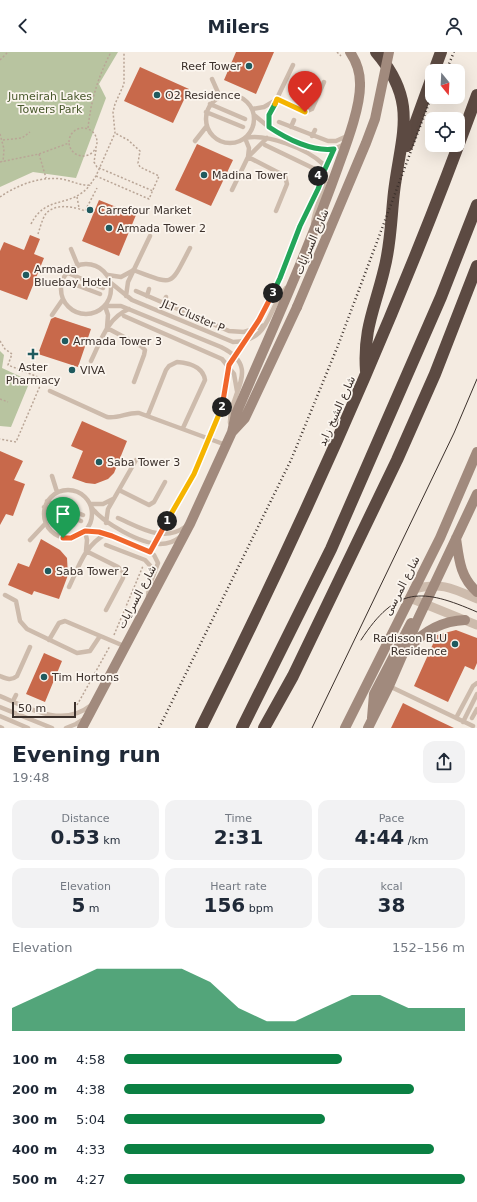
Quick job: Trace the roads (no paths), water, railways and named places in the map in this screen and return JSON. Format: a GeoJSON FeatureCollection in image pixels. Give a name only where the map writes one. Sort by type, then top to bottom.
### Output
{"type":"FeatureCollection","features":[{"type":"Feature","properties":{"kind":"highway"},"geometry":{"type":"LineString","coordinates":[[366,376],[365,348],[368,327],[387,257],[396,174],[404,130],[403,105],[398,85],[394,76],[376,52]]}},
{"type":"Feature","properties":{"kind":"highway"},"geometry":{"type":"LineString","coordinates":[[437,64],[441,52]]}},
{"type":"Feature","properties":{"kind":"highway","name":"شارع الشيخ زايد"},"geometry":{"type":"LineString","coordinates":[[200,728],[296,531],[366,376],[477,95]]}},
{"type":"Feature","properties":{"kind":"highway"},"geometry":{"type":"LineString","coordinates":[[396,174],[425,96]]}},
{"type":"Feature","properties":{"kind":"highway"},"geometry":{"type":"LineString","coordinates":[[242,728],[331,549],[442,297],[477,205]]}},
{"type":"Feature","properties":{"kind":"highway"},"geometry":{"type":"LineString","coordinates":[[264,728],[297,669],[397,460],[435,374],[477,266]]}},
{"type":"Feature","properties":{"kind":"main road","name":"شارع السرايات"},"geometry":{"type":"LineString","coordinates":[[232,432],[244,418],[297,307],[366,143],[374,119],[390,52]]}},
{"type":"Feature","properties":{"kind":"main road","name":"شارع السرايات"},"geometry":{"type":"LineString","coordinates":[[82,728],[124,646],[190,524],[232,432],[236,414],[313,232],[348,138],[359,96],[360,83],[358,70],[346,55]]}},
{"type":"Feature","properties":{"kind":"main road","name":"شارع المرسى"},"geometry":{"type":"LineString","coordinates":[[345,728],[440,538],[477,452]]}},
{"type":"Feature","properties":{"kind":"main road"},"geometry":{"type":"LineString","coordinates":[[370,724],[374,694],[400,642],[424,604],[436,581],[477,494]]}},
{"type":"Feature","properties":{"kind":"main road"},"geometry":{"type":"LineString","coordinates":[[436,581],[430,569],[440,538]]}},
{"type":"Feature","properties":{"kind":"main road"},"geometry":{"type":"LineString","coordinates":[[456,538],[462,572],[466,580],[477,592]]}},
{"type":"Feature","properties":{"kind":"main road"},"geometry":{"type":"LineString","coordinates":[[370,724],[404,653],[424,604],[424,598],[420,593],[417,592],[411,594]]}},
{"type":"Feature","properties":{"kind":"main road"},"geometry":{"type":"LineString","coordinates":[[404,653],[429,629],[445,623],[465,620]]}},
{"type":"Feature","properties":{"kind":"street"},"geometry":{"type":"LineString","coordinates":[[411,594],[436,581],[477,599]]}},
{"type":"Feature","properties":{"kind":"street"},"geometry":{"type":"LineString","coordinates":[[424,604],[477,625]]}},
{"type":"Feature","properties":{"kind":"lane"},"geometry":{"type":"LineString","coordinates":[[269,127],[269,115],[293,65]]}},
{"type":"Feature","properties":{"kind":"lane"},"geometry":{"type":"LineString","coordinates":[[212,79],[220,97]]}},
{"type":"Feature","properties":{"kind":"lane"},"geometry":{"type":"LineString","coordinates":[[277,99],[305,112],[309,111],[312,109],[324,82]]}},
{"type":"Feature","properties":{"kind":"lane"},"geometry":{"type":"LineString","coordinates":[[226,95],[244,99],[252,109],[254,124],[251,132],[238,142],[223,143],[216,140],[206,127],[206,112],[210,104],[220,97],[226,95]]}},
{"type":"Feature","properties":{"kind":"lane"},"geometry":{"type":"LineString","coordinates":[[252,109],[264,107],[277,99]]}},
{"type":"Feature","properties":{"kind":"lane"},"geometry":{"type":"LineString","coordinates":[[210,104],[245,119]]}},
{"type":"Feature","properties":{"kind":"lane"},"geometry":{"type":"LineString","coordinates":[[206,112],[242,126]]}},
{"type":"Feature","properties":{"kind":"lane"},"geometry":{"type":"LineString","coordinates":[[254,115],[269,127],[319,149],[334,149],[348,138]]}},
{"type":"Feature","properties":{"kind":"lane"},"geometry":{"type":"LineString","coordinates":[[291,127],[294,120]]}},
{"type":"Feature","properties":{"kind":"lane"},"geometry":{"type":"LineString","coordinates":[[280,122],[312,136],[328,141],[348,138]]}},
{"type":"Feature","properties":{"kind":"lane"},"geometry":{"type":"LineString","coordinates":[[195,141],[206,127]]}},
{"type":"Feature","properties":{"kind":"lane"},"geometry":{"type":"LineString","coordinates":[[312,136],[315,130]]}},
{"type":"Feature","properties":{"kind":"lane"},"geometry":{"type":"LineString","coordinates":[[245,138],[260,136],[267,138],[306,153],[319,160],[325,169],[325,182],[314,211],[313,232]]}},
{"type":"Feature","properties":{"kind":"lane"},"geometry":{"type":"LineString","coordinates":[[245,138],[249,148],[248,157]]}},
{"type":"Feature","properties":{"kind":"lane"},"geometry":{"type":"LineString","coordinates":[[232,190],[248,157],[267,138]]}},
{"type":"Feature","properties":{"kind":"lane"},"geometry":{"type":"LineString","coordinates":[[265,145],[278,154],[317,170],[325,182]]}},
{"type":"Feature","properties":{"kind":"lane"},"geometry":{"type":"LineString","coordinates":[[248,157],[285,176],[286,184],[276,211]]}},
{"type":"Feature","properties":{"kind":"lane"},"geometry":{"type":"LineString","coordinates":[[126,296],[128,282],[150,236]]}},
{"type":"Feature","properties":{"kind":"lane"},"geometry":{"type":"LineString","coordinates":[[71,248],[78,266]]}},
{"type":"Feature","properties":{"kind":"lane"},"geometry":{"type":"LineString","coordinates":[[133,270],[163,281],[170,281],[175,277],[190,248]]}},
{"type":"Feature","properties":{"kind":"lane"},"geometry":{"type":"LineString","coordinates":[[52,314],[63,299],[62,286],[64,280],[68,273],[78,266],[86,264],[94,266],[108,275],[121,277],[133,270]]}},
{"type":"Feature","properties":{"kind":"lane"},"geometry":{"type":"LineString","coordinates":[[68,273],[103,288]]}},
{"type":"Feature","properties":{"kind":"lane","name":"JLT Cluster P"},"geometry":{"type":"LineString","coordinates":[[108,275],[111,283],[126,296],[233,342],[250,340],[260,333],[265,326],[276,301],[292,283]]}},
{"type":"Feature","properties":{"kind":"lane"},"geometry":{"type":"LineString","coordinates":[[64,280],[100,294]]}},
{"type":"Feature","properties":{"kind":"lane"},"geometry":{"type":"LineString","coordinates":[[466,295],[477,280]]}},
{"type":"Feature","properties":{"kind":"lane"},"geometry":{"type":"LineString","coordinates":[[91,361],[106,328],[108,315],[105,306],[111,295],[111,283]]}},
{"type":"Feature","properties":{"kind":"lane"},"geometry":{"type":"LineString","coordinates":[[147,296],[150,289]]}},
{"type":"Feature","properties":{"kind":"lane"},"geometry":{"type":"LineString","coordinates":[[136,291],[229,331],[251,331],[265,326]]}},
{"type":"Feature","properties":{"kind":"lane"},"geometry":{"type":"LineString","coordinates":[[164,303],[166,296]]}},
{"type":"Feature","properties":{"kind":"lane","name":"JLT Cluster P"},"geometry":{"type":"LineString","coordinates":[[63,299],[68,306],[82,314],[95,312],[105,306],[121,306],[221,347],[235,356],[242,370],[243,378],[230,417],[232,432]]}},
{"type":"Feature","properties":{"kind":"lane"},"geometry":{"type":"LineString","coordinates":[[106,328],[118,315],[129,309]]}},
{"type":"Feature","properties":{"kind":"lane"},"geometry":{"type":"LineString","coordinates":[[124,316],[149,328],[214,354],[229,365],[237,384],[237,394]]}},
{"type":"Feature","properties":{"kind":"lane"},"geometry":{"type":"LineString","coordinates":[[106,328],[141,346],[145,350],[134,382]]}},
{"type":"Feature","properties":{"kind":"lane"},"geometry":{"type":"LineString","coordinates":[[148,415],[169,366],[177,362],[198,367],[202,370],[205,380],[183,428]]}},
{"type":"Feature","properties":{"kind":"lane"},"geometry":{"type":"LineString","coordinates":[[50,391],[107,417],[114,418],[134,413],[148,415],[226,445]]}},
{"type":"Feature","properties":{"kind":"lane"},"geometry":{"type":"LineString","coordinates":[[106,523],[108,509],[136,460]]}},
{"type":"Feature","properties":{"kind":"lane"},"geometry":{"type":"LineString","coordinates":[[52,476],[57,492]]}},
{"type":"Feature","properties":{"kind":"lane"},"geometry":{"type":"LineString","coordinates":[[119,490],[149,505],[154,502],[165,482]]}},
{"type":"Feature","properties":{"kind":"lane"},"geometry":{"type":"LineString","coordinates":[[148,601],[149,587],[158,563],[154,555],[106,534],[85,531],[71,538],[63,538],[50,530],[45,524],[44,507],[47,501],[57,492],[63,490],[76,491],[82,494],[106,523],[154,544],[171,542],[184,534]]}},
{"type":"Feature","properties":{"kind":"lane"},"geometry":{"type":"LineString","coordinates":[[91,506],[103,504],[114,498]]}},
{"type":"Feature","properties":{"kind":"lane"},"geometry":{"type":"LineString","coordinates":[[47,501],[83,515]]}},
{"type":"Feature","properties":{"kind":"lane"},"geometry":{"type":"LineString","coordinates":[[86,551],[87,540],[85,531],[91,520],[91,506]]}},
{"type":"Feature","properties":{"kind":"lane"},"geometry":{"type":"LineString","coordinates":[[44,507],[81,521]]}},
{"type":"Feature","properties":{"kind":"lane"},"geometry":{"type":"LineString","coordinates":[[118,518],[129,520],[148,527],[159,534],[175,533],[190,524]]}},
{"type":"Feature","properties":{"kind":"lane"},"geometry":{"type":"LineString","coordinates":[[30,540],[45,524]]}},
{"type":"Feature","properties":{"kind":"lane"},"geometry":{"type":"LineString","coordinates":[[69,587],[86,551],[106,534]]}},
{"type":"Feature","properties":{"kind":"lane"},"geometry":{"type":"LineString","coordinates":[[106,545],[137,560],[146,560],[155,571]]}},
{"type":"Feature","properties":{"kind":"lane"},"geometry":{"type":"LineString","coordinates":[[86,551],[118,567],[123,572],[123,578],[106,610]]}},
{"type":"Feature","properties":{"kind":"lane"},"geometry":{"type":"LineString","coordinates":[[5,595],[16,601],[20,621],[23,626],[49,640],[81,654],[94,648],[100,636]]}},
{"type":"Feature","properties":{"kind":"lane"},"geometry":{"type":"LineString","coordinates":[[49,640],[59,623],[65,621],[124,646]]}},
{"type":"Feature","properties":{"kind":"lane"},"geometry":{"type":"LineString","coordinates":[[0,676],[10,680],[14,679],[17,676],[30,647]]}},
{"type":"Feature","properties":{"kind":"lane"},"geometry":{"type":"LineString","coordinates":[[456,718],[473,686],[477,683]]}},
{"type":"Feature","properties":{"kind":"lane"},"geometry":{"type":"LineString","coordinates":[[389,686],[473,726]]}},
{"type":"Feature","properties":{"kind":"lane"},"geometry":{"type":"LineString","coordinates":[[464,722],[477,694]]}},
{"type":"Feature","properties":{"kind":"lane"},"geometry":{"type":"LineString","coordinates":[[13,701],[16,695]]}},
{"type":"Feature","properties":{"kind":"lane"},"geometry":{"type":"LineString","coordinates":[[0,696],[46,716],[66,718],[95,704]]}},
{"type":"Feature","properties":{"kind":"lane"},"geometry":{"type":"LineString","coordinates":[[66,728],[81,721],[95,704]]}},
{"type":"Feature","properties":{"kind":"lane"},"geometry":{"type":"LineString","coordinates":[[0,707],[52,728]]}},
{"type":"Feature","properties":{"kind":"lane"},"geometry":{"type":"LineString","coordinates":[[472,718],[477,709]]}},
{"type":"Feature","properties":{"kind":"lane"},"geometry":{"type":"LineString","coordinates":[[0,716],[28,728]]}},
{"type":"Feature","properties":{"kind":"tram line"},"geometry":{"type":"LineString","coordinates":[[312,728],[454,433],[477,379]]}},
{"type":"Feature","properties":{"kind":"tram line"},"geometry":{"type":"LineString","coordinates":[[361,640],[386,609],[399,601],[412,597],[425,596],[441,599],[477,612]]}},
{"type":"Feature","properties":{"kind":"railway"},"geometry":{"type":"LineString","coordinates":[[449,64],[454,52]]}},
{"type":"Feature","properties":{"kind":"railway"},"geometry":{"type":"LineString","coordinates":[[159,728],[291,460],[339,343],[429,104]]}},
{"type":"Feature","properties":{"kind":"place","name":"Reef Tower"},"geometry":{"type":"Point","coordinates":[249,66]}},
{"type":"Feature","properties":{"kind":"place","name":"O2 Residence"},"geometry":{"type":"Point","coordinates":[157,95]}},
{"type":"Feature","properties":{"kind":"place","name":"Madina Tower"},"geometry":{"type":"Point","coordinates":[204,175]}},
{"type":"Feature","properties":{"kind":"place","name":"Carrefour Market"},"geometry":{"type":"Point","coordinates":[90,210]}},
{"type":"Feature","properties":{"kind":"place","name":"Armada Tower 2"},"geometry":{"type":"Point","coordinates":[109,228]}},
{"type":"Feature","properties":{"kind":"place","name":"Armada Bluebay Hotel"},"geometry":{"type":"Point","coordinates":[26,275]}},
{"type":"Feature","properties":{"kind":"place","name":"Armada Tower 3"},"geometry":{"type":"Point","coordinates":[65,341]}},
{"type":"Feature","properties":{"kind":"place","name":"Aster Pharmacy"},"geometry":{"type":"Point","coordinates":[33,354]}},
{"type":"Feature","properties":{"kind":"place","name":"VIVA"},"geometry":{"type":"Point","coordinates":[72,370]}},
{"type":"Feature","properties":{"kind":"place","name":"Saba Tower 3"},"geometry":{"type":"Point","coordinates":[99,462]}},
{"type":"Feature","properties":{"kind":"place","name":"Saba Tower 2"},"geometry":{"type":"Point","coordinates":[48,571]}},
{"type":"Feature","properties":{"kind":"place","name":"Radisson BLU Residence"},"geometry":{"type":"Point","coordinates":[455,644]}},
{"type":"Feature","properties":{"kind":"place","name":"Tim Hortons"},"geometry":{"type":"Point","coordinates":[44,677]}},
{"type":"Feature","properties":{"kind":"park label","name":"Jumeirah Lakes Towers Park"},"geometry":{"type":"Point","coordinates":[50,102]}}]}
